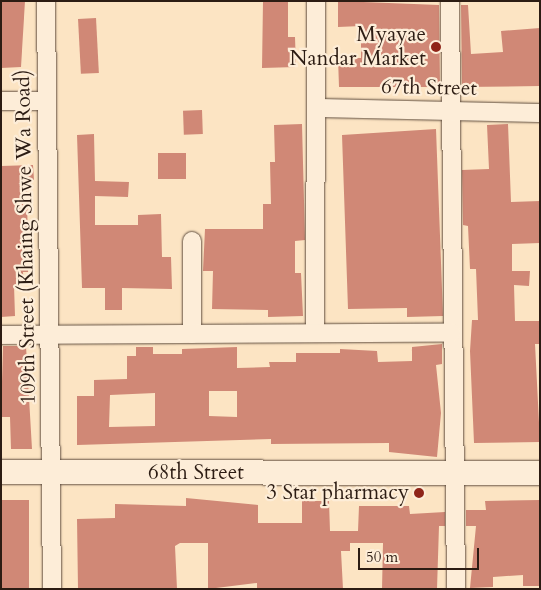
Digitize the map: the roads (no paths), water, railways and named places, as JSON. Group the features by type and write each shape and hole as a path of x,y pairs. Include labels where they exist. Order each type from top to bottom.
{"main road":[{"name":"68th Street","path":"1,472 540,473"}],"street":[{"name":"109th Street (Khaing Shwe Wa Road)","path":"46,1 52,589"},
{"path":"316,1 318,108 316,333"},
{"path":"450,1 452,111 451,333 456,589"},
{"path":"1,101 48,101"},
{"name":"67th Street","path":"318,108 540,113"},
{"path":"192,241 192,334"},
{"path":"1,334 451,333"}],"place":[{"name":"Myayae Nandar Market","path":"436,47"},
{"name":"3 Star pharmacy","path":"419,493"}]}
